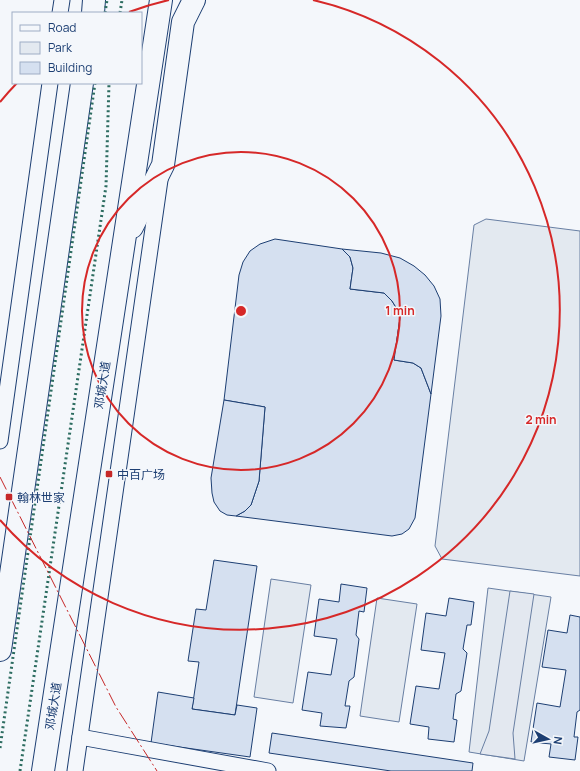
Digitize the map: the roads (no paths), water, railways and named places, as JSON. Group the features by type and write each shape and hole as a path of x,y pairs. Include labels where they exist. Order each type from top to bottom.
{"highway":[{"path":"93,12 94,0"},
{"name":"邓城大道","path":"43,771 161,0"},
{"path":"123,246 162,165 183,22 194,0"},
{"path":"0,650 82,84"}],"street":[{"path":"60,12 62,0"},
{"path":"0,441 4,381 50,84"},
{"path":"75,771 162,165"},
{"path":"80,736 268,771"}],"place":[{"name":"中百广场","path":"109,474"},
{"name":"翰林世家","path":"9,497"}]}
